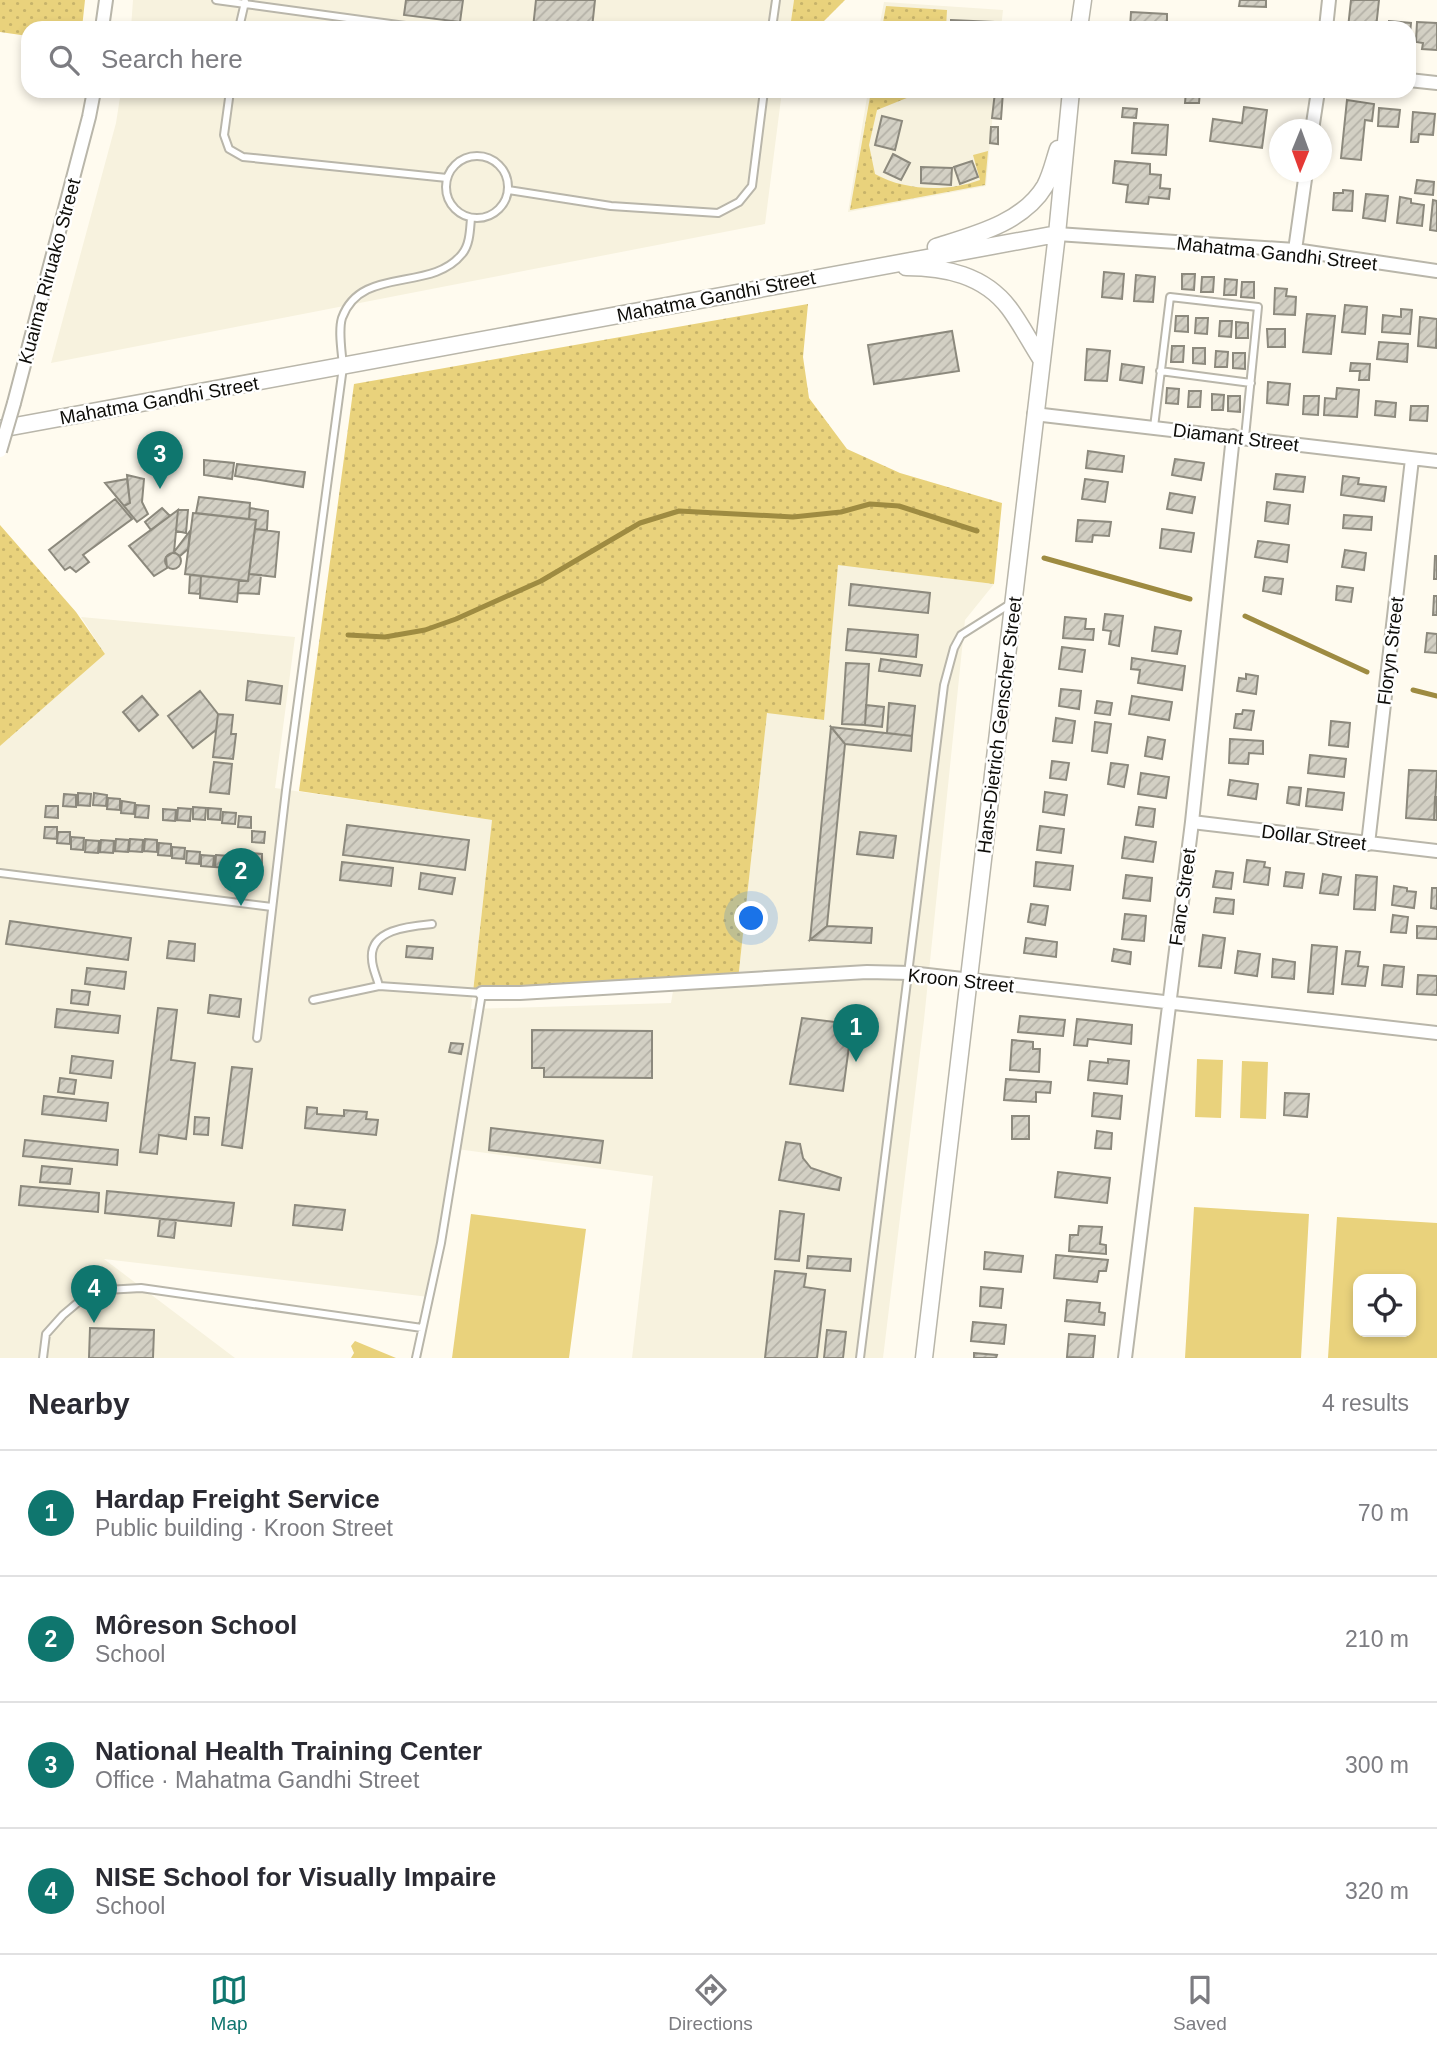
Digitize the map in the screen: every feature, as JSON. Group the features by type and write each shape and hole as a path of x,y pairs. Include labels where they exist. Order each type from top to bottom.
{"street":[{"path":"103,21 106,0"},
{"path":"1080,21 1083,0"},
{"path":"1327,21 1329,0"},
{"path":"1416,81 1437,83"},
{"name":"Kuaima Riruako Street","path":"0,451 93,98"},
{"name":"Hans-Dietrich Genscher Street","path":"924,1358 1057,234 1070,98"},
{"path":"1314,119 1317,98"},
{"path":"874,267 979,233 1014,217 1030,204 1045,185 1067,127"},
{"path":"1295,250 1305,182"},
{"name":"Mahatma Gandhi Street","path":"0,429 1057,234 1295,250 1437,271"},
{"path":"874,267 918,267 956,272 976,280 994,292 1007,306 1041,359"},
{"name":"Diamant Street","path":"1034,414 1437,461"},
{"name":"Fanc Street","path":"1125,1358 1239,437"},
{"name":"Floryn Street","path":"1368,844 1412,459"},
{"name":"Dollar Street","path":"1192,822 1437,850"},
{"name":"Kroon Street","path":"482,993 867,972 909,973 1437,1033"}],"lane":[{"path":"216,0 245,1 375,21"},
{"path":"773,21 776,0"},
{"path":"241,21 245,1"},
{"path":"229,98 224,135 229,149 243,157 447,178"},
{"path":"508,190 611,206 718,213 739,202 752,186 763,98"},
{"path":"467,157 487,158 503,170 508,190 506,200 491,215 471,218 461,214 448,199 447,178 458,162 467,157"},
{"path":"257,1038 343,367 341,320 352,299 370,286 443,270 463,253 470,236 471,218"},
{"path":"1154,427 1170,297 1258,307 1251,383 1239,437"},
{"path":"1160,371 1251,383"},
{"path":"860,1358 944,685 954,648 961,635 1013,602"},
{"path":"0,873 272,907"},
{"path":"379,986 372,958 375,942 390,932 432,924"},
{"path":"313,1000 379,986 482,993 441,1243 416,1358"},
{"path":"43,1358 46,1335 63,1315 82,1299 106,1290 141,1288 422,1328"}],"shaded area":[{"path":"0,0 85,0 83,21 21,21 21,35 0,32"},
{"path":"133,0 794,0 791,21 132,21"},
{"path":"794,0 845,0 824,21 791,21"},
{"path":"884,2 1003,10 1002,21 880,21"},
{"path":"886,6 947,10 946,21 883,21"},
{"path":"120,98 781,98 765,224 51,363 116,123"},
{"path":"867,98 994,98 986,186 848,212"},
{"path":"870,98 907,98 877,110 869,145 875,174 887,180 927,188 968,184 980,180 973,155 988,151 985,185 850,210"},
{"path":"808,304 803,357 809,398 847,449 900,473 1002,503 994,584 838,565 824,720 767,713 738,980 473,992 492,820 299,791 354,384"},
{"path":"0,525 76,612 105,654 0,746"},
{"path":"838,564 994,584 965,620 924,1020 883,1358 632,1358 653,1176 457,1149 429,1297 104,1259 235,1358 0,1358 0,746 105,654 81,617 295,637 275,788 492,820 471,1009 671,1003 674,985 738,980 767,712 824,720"},
{"path":"1197,1059 1223,1060 1221,1118 1195,1117"},
{"path":"1242,1061 1268,1062 1266,1119 1240,1118"},
{"path":"1194,1207 1309,1214 1301,1358 1185,1358"},
{"path":"471,1214 586,1229 569,1358 452,1358"},
{"path":"1337,1217 1437,1223 1437,1358 1328,1358"},
{"path":"355,1341 396,1358 351,1358 354,1353 351,1346"}],"building":[{"path":"406,0 463,0 460,21 404,15"},
{"path":"536,0 595,0 593,21 534,21"},
{"path":"1240,0 1266,0 1266,7 1239,6"},
{"path":"1351,0 1379,0 1377,21 1349,21"},
{"path":"1131,12 1167,14 1167,21 1130,21"},
{"path":"1417,22 1437,23 1437,50 1422,49 1423,43 1416,42"},
{"path":"994,98 1003,98 1001,119 992,118"},
{"path":"1185,98 1199,98 1199,103 1185,103"},
{"path":"1347,100 1374,104 1372,121 1365,120 1361,160 1341,158"},
{"path":"1244,107 1267,110 1262,148 1210,141 1213,119 1242,123"},
{"path":"1123,108 1137,109 1136,118 1122,117"},
{"path":"1379,108 1400,110 1398,127 1378,126"},
{"path":"1413,112 1435,114 1433,135 1419,134 1418,142 1411,142"},
{"path":"882,116 902,121 895,150 875,145"},
{"path":"1134,123 1168,125 1166,155 1132,153"},
{"path":"991,127 998,127 998,144 990,143"},
{"path":"893,154 910,163 901,180 884,172"},
{"path":"972,161 978,177 960,184 954,167"},
{"path":"1115,161 1150,164 1150,174 1161,175 1160,188 1170,189 1169,199 1149,197 1148,204 1126,202 1128,185 1113,183"},
{"path":"921,167 952,168 951,185 921,183"},
{"path":"1417,180 1434,182 1433,195 1415,193"},
{"path":"1343,190 1353,191 1352,211 1333,210 1334,193 1343,193"},
{"path":"1366,194 1388,196 1385,221 1363,218"},
{"path":"1400,197 1411,199 1411,203 1424,205 1422,226 1397,223"},
{"path":"1433,200 1437,201 1437,231 1430,230"},
{"path":"1104,272 1124,274 1122,299 1102,297"},
{"path":"1182,274 1195,274 1194,290 1182,289"},
{"path":"1136,275 1155,277 1153,302 1134,301"},
{"path":"1202,277 1214,277 1213,292 1201,292"},
{"path":"1225,279 1237,280 1236,295 1224,295"},
{"path":"1242,282 1254,282 1254,298 1241,297"},
{"path":"1275,288 1287,289 1286,296 1296,297 1295,315 1274,314"},
{"path":"1345,305 1367,307 1365,334 1342,332"},
{"path":"1401,309 1412,310 1410,334 1382,332 1383,315 1401,317"},
{"path":"1307,314 1335,316 1331,354 1303,352"},
{"path":"1176,316 1188,316 1188,332 1175,331"},
{"path":"1420,317 1437,319 1436,348 1418,346"},
{"path":"1196,318 1208,318 1207,334 1195,333"},
{"path":"1220,321 1232,321 1231,337 1219,336"},
{"path":"1236,322 1248,323 1248,338 1236,338"},
{"path":"1267,329 1285,329 1285,347 1268,347"},
{"path":"952,331 959,371 874,384 868,345"},
{"path":"1379,342 1408,344 1407,362 1377,359"},
{"path":"1172,346 1184,346 1183,362 1171,362"},
{"path":"1193,348 1205,348 1205,364 1193,363"},
{"path":"1087,349 1110,351 1107,381 1085,380"},
{"path":"1216,351 1228,352 1227,367 1215,367"},
{"path":"1233,353 1245,353 1245,369 1233,368"},
{"path":"1351,363 1370,364 1369,380 1359,380 1360,371 1350,371"},
{"path":"1122,364 1144,367 1142,383 1120,380"},
{"path":"1268,382 1290,384 1288,405 1267,403"},
{"path":"1167,388 1179,389 1178,404 1166,403"},
{"path":"1337,388 1359,390 1357,417 1324,415 1325,398 1336,399"},
{"path":"1189,391 1201,391 1200,407 1188,407"},
{"path":"1212,394 1224,395 1223,410 1212,410"},
{"path":"1228,396 1240,396 1240,412 1228,411"},
{"path":"1304,396 1319,396 1318,415 1303,414"},
{"path":"1376,401 1396,403 1395,417 1375,415"},
{"path":"1411,406 1428,406 1427,421 1410,420"},
{"path":"1088,451 1124,456 1122,472 1086,468"},
{"path":"1175,459 1204,463 1201,480 1172,475"},
{"path":"204,460 234,463 232,479 204,475"},
{"path":"237,464 305,472 303,487 235,476"},
{"path":"1276,474 1305,477 1303,492 1274,489"},
{"path":"127,475 144,479 142,502 148,514 137,522 124,506 130,503"},
{"path":"1343,476 1359,478 1358,484 1386,487 1384,501 1341,495"},
{"path":"127,479 130,503 124,506 105,483"},
{"path":"1085,479 1108,482 1105,502 1082,499"},
{"path":"1170,493 1195,497 1192,513 1167,509"},
{"path":"199,497 250,503 249,519 196,513"},
{"path":"115,499 132,519 83,555 89,562 76,572 70,567 65,570 49,550"},
{"path":"1267,502 1290,505 1288,524 1265,521"},
{"path":"162,508 170,516 151,530 145,522"},
{"path":"250,508 268,511 267,530 255,529 256,520 249,519"},
{"path":"178,510 174,552 166,557 167,568 154,576 129,546"},
{"path":"178,510 188,510 186,533 176,531"},
{"path":"193,513 256,520 248,581 185,574"},
{"path":"1344,515 1372,517 1371,530 1343,528"},
{"path":"1078,520 1111,522 1109,536 1093,535 1092,542 1076,541"},
{"path":"255,529 279,532 275,577 249,574"},
{"path":"1162,529 1194,533 1191,552 1160,548"},
{"path":"190,531 188,549 180,556 174,552"},
{"path":"1258,541 1289,545 1287,562 1255,557"},
{"path":"1345,550 1366,553 1364,570 1342,567"},
{"path":"170,553 176,553 181,561 179,567 170,569 165,564 165,558"},
{"path":"1437,556 1437,579 1434,579"},
{"path":"249,574 261,575 259,594 238,593 239,580 248,581"},
{"path":"190,575 201,576 200,594 189,593"},
{"path":"201,576 239,580 237,602 200,598"},
{"path":"1265,577 1283,579 1281,594 1263,591"},
{"path":"851,584 930,593 928,613 849,605"},
{"path":"1337,586 1353,588 1351,602 1336,600"},
{"path":"1434,596 1437,596 1437,615 1433,615"},
{"path":"1105,614 1123,616 1119,646 1109,644 1111,631 1103,630"},
{"path":"1065,617 1086,619 1085,629 1094,629 1093,640 1063,638"},
{"path":"1155,627 1181,631 1177,654 1152,651"},
{"path":"848,629 918,635 916,657 846,650"},
{"path":"1427,633 1437,634 1437,653 1425,652"},
{"path":"1062,647 1085,650 1082,672 1059,669"},
{"path":"1132,658 1185,666 1182,690 1138,683 1140,670 1131,669"},
{"path":"881,659 922,665 920,676 879,671"},
{"path":"846,663 869,664 865,725 842,724"},
{"path":"1246,674 1258,676 1256,694 1237,691 1239,678 1246,679"},
{"path":"248,681 282,686 280,704 246,700"},
{"path":"1061,689 1081,691 1079,709 1059,706"},
{"path":"200,691 218,714 216,730 193,748 168,716"},
{"path":"142,696 158,715 139,731 123,712"},
{"path":"1132,696 1172,702 1169,720 1129,714"},
{"path":"1097,701 1112,703 1110,715 1095,713"},
{"path":"889,703 915,706 912,736 887,733"},
{"path":"866,705 884,707 882,727 865,725"},
{"path":"1243,710 1254,711 1251,730 1234,728 1236,714 1242,714"},
{"path":"218,714 233,715 231,734 236,734 233,759 213,757"},
{"path":"1056,718 1075,721 1072,743 1053,741"},
{"path":"1331,721 1350,723 1348,747 1329,745"},
{"path":"1095,722 1111,724 1107,753 1092,751"},
{"path":"831,727 912,736 911,751 845,744"},
{"path":"831,727 845,744 827,926 810,940"},
{"path":"1148,737 1165,740 1162,759 1145,756"},
{"path":"1230,739 1263,741 1263,754 1249,753 1248,764 1229,763"},
{"path":"1310,755 1346,759 1344,777 1308,773"},
{"path":"1052,761 1069,763 1066,780 1050,778"},
{"path":"214,762 232,764 229,794 210,792"},
{"path":"1111,763 1128,765 1124,787 1108,784"},
{"path":"1409,770 1437,771 1434,820 1406,818"},
{"path":"1141,773 1169,777 1166,798 1138,794"},
{"path":"1230,780 1258,784 1256,799 1228,795"},
{"path":"1289,787 1301,788 1299,805 1287,803"},
{"path":"1308,789 1344,793 1342,810 1306,806"},
{"path":"1045,792 1067,795 1064,815 1043,812"},
{"path":"78,793 91,794 90,806 78,805"},
{"path":"94,793 107,795 106,806 93,805"},
{"path":"64,794 76,795 76,807 63,806"},
{"path":"1437,797 1437,820 1434,820"},
{"path":"108,798 120,799 120,810 107,809"},
{"path":"122,801 135,803 134,814 121,813"},
{"path":"136,805 149,806 148,818 135,817"},
{"path":"46,806 58,806 58,818 45,817"},
{"path":"193,807 206,808 205,820 193,819"},
{"path":"1139,807 1155,809 1153,827 1136,825"},
{"path":"178,808 191,809 190,821 177,820"},
{"path":"208,808 221,809 220,820 208,819"},
{"path":"163,809 176,810 175,821 163,820"},
{"path":"223,812 236,813 235,824 222,823"},
{"path":"239,816 251,817 251,828 238,827"},
{"path":"347,825 469,840 465,870 343,855"},
{"path":"1040,826 1064,829 1061,853 1037,850"},
{"path":"45,827 57,827 57,839 44,838"},
{"path":"252,831 265,832 264,843 252,842"},
{"path":"58,832 70,832 70,844 57,843"},
{"path":"860,832 896,836 893,858 857,854"},
{"path":"71,837 84,838 83,850 71,849"},
{"path":"1125,837 1156,842 1153,862 1122,858"},
{"path":"116,839 129,840 128,852 115,851"},
{"path":"130,839 143,840 142,852 129,851"},
{"path":"145,839 157,840 157,852 144,851"},
{"path":"86,840 99,841 98,853 85,852"},
{"path":"101,840 114,841 113,853 100,852"},
{"path":"159,843 171,844 171,856 158,855"},
{"path":"172,847 185,848 184,859 172,858"},
{"path":"187,851 200,852 199,864 186,863"},
{"path":"250,853 262,854 262,865 249,864"},
{"path":"233,854 246,855 245,867 233,866"},
{"path":"201,855 214,856 213,867 201,866"},
{"path":"216,855 229,856 228,868 215,867"},
{"path":"1247,860 1265,862 1264,867 1270,868 1268,885 1244,882"},
{"path":"342,862 393,868 391,886 340,880"},
{"path":"1036,862 1073,866 1070,890 1034,886"},
{"path":"1216,871 1233,873 1231,889 1213,887"},
{"path":"1286,872 1304,874 1302,888 1284,886"},
{"path":"421,873 455,878 452,894 419,889"},
{"path":"1323,874 1341,877 1338,895 1320,893"},
{"path":"1126,875 1152,878 1150,901 1123,898"},
{"path":"1356,875 1377,877 1375,910 1354,909"},
{"path":"1394,886 1416,892 1414,908 1392,905"},
{"path":"1432,888 1437,888 1437,909 1431,908"},
{"path":"1216,898 1234,900 1233,914 1214,912"},
{"path":"1031,904 1048,906 1045,925 1028,922"},
{"path":"1125,914 1146,916 1144,941 1122,939"},
{"path":"1393,915 1408,917 1406,933 1391,932"},
{"path":"10,921 131,938 128,960 6,944"},
{"path":"827,926 872,928 871,943 810,940"},
{"path":"1417,926 1437,927 1437,939 1417,938"},
{"path":"1203,935 1225,938 1221,968 1199,966"},
{"path":"1026,938 1057,942 1056,957 1024,953"},
{"path":"169,941 195,944 194,961 167,958"},
{"path":"1312,945 1337,947 1333,994 1308,992"},
{"path":"407,946 433,948 432,959 406,957"},
{"path":"1114,949 1131,952 1130,964 1112,961"},
{"path":"1238,951 1260,954 1257,976 1235,973"},
{"path":"1346,951 1360,952 1358,966 1368,967 1365,986 1342,984"},
{"path":"1273,959 1295,962 1294,979 1272,977"},
{"path":"1384,965 1404,967 1402,987 1382,985"},
{"path":"87,968 126,972 124,989 85,984"},
{"path":"1418,975 1437,976 1437,995 1417,994"},
{"path":"72,990 90,992 88,1005 71,1003"},
{"path":"210,995 241,999 239,1017 208,1013"},
{"path":"158,1008 177,1010 171,1060 195,1063 186,1139 159,1135 157,1154 140,1152"},
{"path":"57,1009 120,1016 118,1033 55,1027"},
{"path":"1020,1016 1065,1020 1063,1036 1018,1032"},
{"path":"802,1018 852,1024 843,1091 790,1084"},
{"path":"1077,1019 1132,1025 1131,1044 1088,1039 1087,1046 1074,1045"},
{"path":"532,1030 652,1031 652,1078 544,1077 544,1068 532,1068"},
{"path":"1012,1040 1033,1042 1033,1049 1040,1049 1039,1072 1010,1070"},
{"path":"451,1043 463,1044 461,1054 449,1052"},
{"path":"72,1056 113,1061 111,1078 70,1073"},
{"path":"1108,1059 1129,1061 1127,1084 1088,1080 1090,1061 1108,1063"},
{"path":"232,1067 252,1069 242,1148 222,1145"},
{"path":"60,1078 76,1080 74,1094 58,1092"},
{"path":"1006,1079 1051,1082 1050,1093 1036,1092 1036,1102 1004,1100"},
{"path":"1094,1093 1122,1096 1120,1119 1092,1116"},
{"path":"1285,1093 1309,1094 1307,1117 1284,1115"},
{"path":"44,1096 108,1103 106,1121 42,1114"},
{"path":"307,1107 317,1108 317,1114 344,1116 344,1110 367,1112 366,1119 378,1120 376,1135 305,1128"},
{"path":"1012,1116 1029,1116 1029,1139 1012,1139"},
{"path":"195,1117 209,1118 208,1135 194,1134"},
{"path":"491,1128 603,1141 600,1163 489,1150"},
{"path":"1097,1131 1112,1133 1111,1149 1095,1148"},
{"path":"25,1140 118,1150 117,1165 23,1156"},
{"path":"786,1142 800,1144 803,1158 811,1168 841,1178 839,1190 779,1180"},
{"path":"42,1166 72,1169 70,1184 40,1182"},
{"path":"1058,1172 1110,1178 1107,1203 1055,1197"},
{"path":"21,1186 99,1193 98,1212 19,1205"},
{"path":"107,1191 234,1203 231,1226 105,1213"},
{"path":"295,1205 345,1210 342,1230 293,1225"},
{"path":"780,1211 804,1214 799,1261 775,1259"},
{"path":"160,1219 176,1220 174,1238 158,1236"},
{"path":"1079,1226 1102,1227 1100,1244 1106,1245 1106,1254 1069,1251 1070,1235 1078,1235"},
{"path":"985,1252 1023,1256 1021,1272 984,1269"},
{"path":"1056,1255 1108,1260 1106,1271 1099,1271 1097,1282 1054,1278"},
{"path":"808,1256 851,1259 850,1271 807,1268"},
{"path":"775,1271 806,1274 804,1287 825,1290 817,1358 765,1358"},
{"path":"981,1287 1003,1289 1001,1308 980,1306"},
{"path":"1067,1300 1100,1303 1099,1312 1105,1313 1104,1325 1065,1321"},
{"path":"973,1322 1006,1325 1004,1344 971,1341"},
{"path":"90,1328 154,1330 153,1358 89,1358"},
{"path":"827,1330 846,1332 843,1358 824,1358"},
{"path":"1069,1334 1095,1336 1093,1358 1067,1357"},
{"path":"974,1353 997,1355 996,1358 974,1358"}],"waterway":[{"path":"348,635 385,637 425,630 456,619 541,581 640,523 679,511 793,517 841,512 870,504 899,506 977,531"},
{"path":"1044,558 1190,599"},
{"path":"1245,616 1367,672"},
{"path":"1413,690 1437,696"}],"place":[{"name":"National Health Training Center","path":"160,489"},
{"name":"Môreson School","path":"241,906"},
{"name":"Hardap Freight Service","path":"856,1062"},
{"name":"NISE School for Visually Impaire","path":"94,1323"}]}
